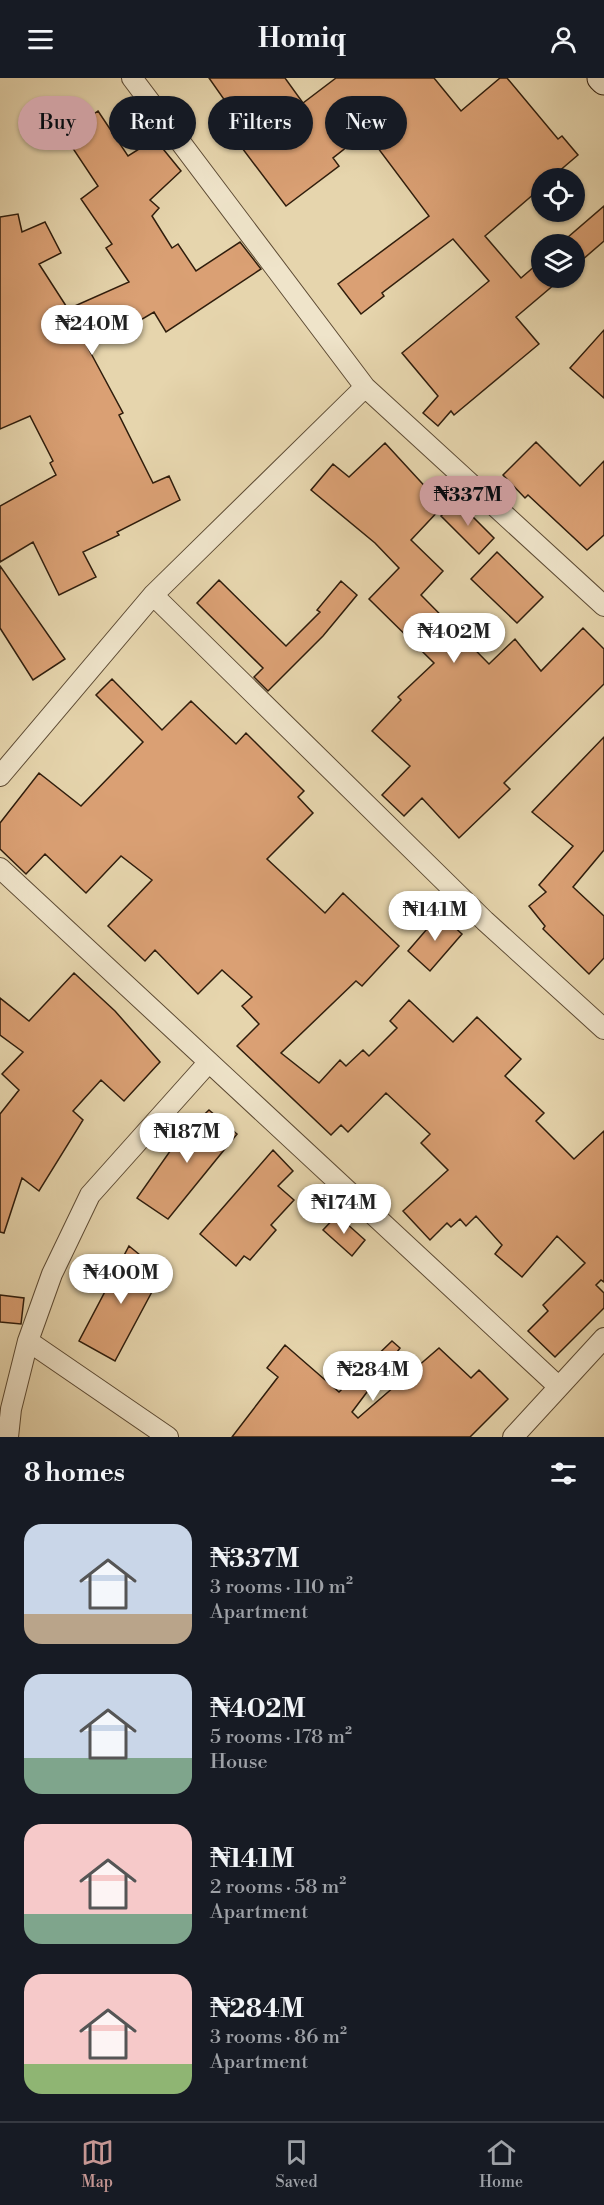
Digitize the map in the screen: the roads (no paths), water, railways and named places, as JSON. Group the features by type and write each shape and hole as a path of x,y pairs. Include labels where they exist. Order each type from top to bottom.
{"street":[{"path":"132,78 365,387 604,606"},
{"path":"0,776 153,594 365,387"},
{"path":"153,594 485,921 604,1029"},
{"path":"0,868 559,1388"},
{"path":"8,1437 10,1409 28,1341 52,1274 90,1195 208,1063"},
{"path":"513,1437 604,1338"},
{"path":"28,1341 168,1437"}]}
